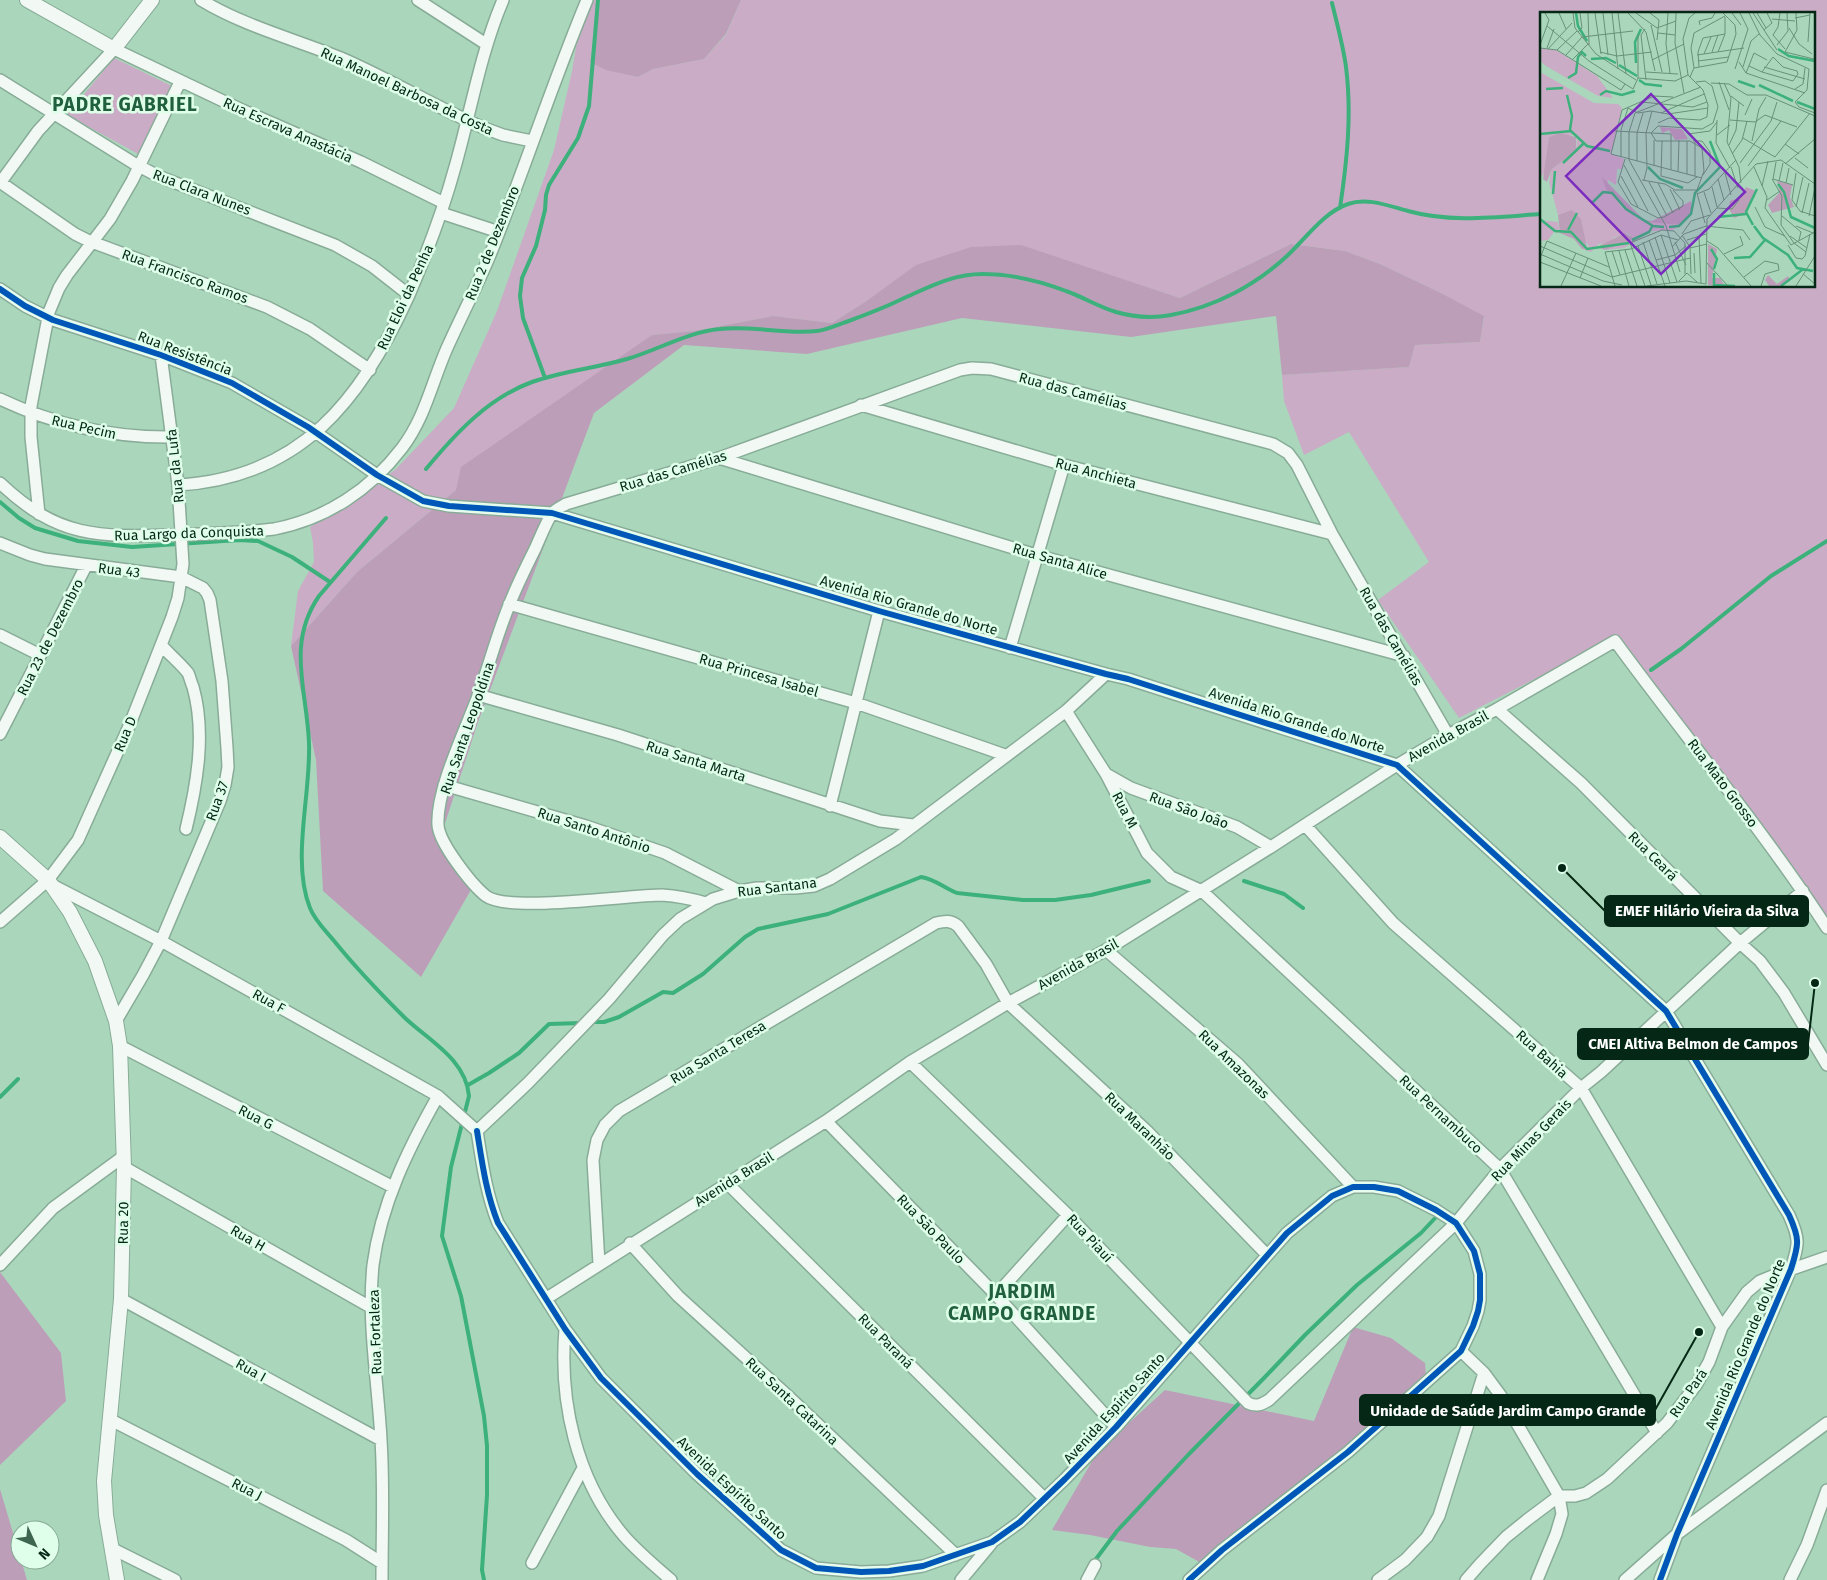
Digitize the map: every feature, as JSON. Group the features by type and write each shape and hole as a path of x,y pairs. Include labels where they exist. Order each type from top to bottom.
{"street":[{"name":"Rua Escrava Anastácia","path":"27,0 114,49 180,82 336,150 443,208 499,232"},
{"path":"0,183 25,147 114,49 152,0"},
{"name":"Rua Manoel Barbosa da Costa","path":"201,0 240,20 341,58 494,132 532,141"},
{"path":"418,0 486,44"},
{"name":"Rua Eloi da Penha","path":"178,485 205,483 242,474 276,459 316,433 344,405 370,370 409,295 443,208 486,44 503,0"},
{"name":"Rua 2 de Dezembro","path":"377,475 403,447 421,417 446,350 499,232 563,58 587,0"},
{"name":"Rua Clara Nunes","path":"0,80 140,167 158,176 335,245 372,266 409,295"},
{"path":"39,514 31,437 31,412 32,392 48,317 59,288 110,219 140,167 180,82"},
{"name":"Rua Francisco Ramos","path":"0,183 75,234 92,243 267,307 310,329 370,370"},
{"name":"Rua Resistência","path":"0,289 25,306 48,317 161,355 232,383 316,433 377,475"},
{"name":"Rua da Lufa","path":"161,355 178,485 183,564 181,577"},
{"name":"Rua das Camélias","path":"552,513 566,504 719,458 960,370 981,368 1273,444 1288,453 1297,465 1332,534 1448,735"},
{"name":"Rua Pecim","path":"0,398 62,423 106,434 172,438"},
{"name":"Rua Anchieta","path":"861,405 1064,465 1332,534"},
{"name":"Rua Santa Alice","path":"719,458 1036,555 1404,656"},
{"path":"1010,648 1064,465"},
{"name":"Avenida Rio Grande do Norte","path":"377,475 423,501 449,506 552,513 880,611 1137,682 1397,765 1666,1011 1789,1215 1797,1233 1798,1248 1791,1269 1660,1580"},
{"name":"Rua Largo da Conquista","path":"0,484 13,496 39,514 75,530 106,536 181,535 274,530 298,524 322,515 338,506 377,475"},
{"name":"Rua Santa Leopoldina","path":"552,513 509,604 478,695 444,785 438,817 440,836 468,877 486,896 497,902 522,904 662,895 687,898 706,903"},
{"name":"Rua 43","path":"0,543 30,555 86,566 181,577"},
{"name":"Rua 23 de Dezembro","path":"0,734 4,718 40,655 86,566"},
{"name":"Rua D","path":"50,883 78,840 130,724 178,598 181,577"},
{"name":"Rua 37","path":"116,1021 161,941 220,802 228,768 222,681 210,600 203,588 181,577"},
{"name":"Rua Princesa Isabel","path":"509,604 856,703 1005,755"},
{"path":"830,806 880,611"},
{"path":"0,636 40,655"},
{"name":"Avenida Brasil","path":"547,1298 630,1243 826,1121 910,1062 1008,1003 1106,950 1272,847 1397,765 1615,641"},
{"name":"Rua Mato Grosso","path":"1615,641 1656,697 1716,772 1803,891 1827,928"},
{"path":"161,645 189,674 196,699 199,756 195,794 186,829"},
{"name":"Rua Santana","path":"477,1131 528,1083 603,1006 663,935 680,919 706,903 739,890 814,886 838,874 896,839 1005,755 1066,711 1106,674"},
{"name":"Rua Santa Marta","path":"478,695 618,735 830,806 880,821 913,826"},
{"name":"Rua Ceará","path":"1498,709 1581,783 1740,943 1760,960 1784,993 1827,1065"},
{"name":"Rua M","path":"1066,711 1106,774 1147,854 1171,877 1202,891"},
{"name":"Rua São João","path":"1106,774 1131,788 1237,827 1272,847"},
{"name":"Rua Santo Antônio","path":"444,785 586,826 665,853 739,890"},
{"name":"Rua Bahia","path":"1306,825 1394,923 1581,1088 1722,1327"},
{"name":"Rua 20","path":"0,837 50,883 70,912 84,937 100,976 116,1021 120,1046 124,1162 121,1299 104,1481 106,1515 117,1580"},
{"path":"0,922 50,883"},
{"name":"Rua F","path":"50,883 161,941 438,1096 477,1131"},
{"name":"Rua Pernambuco","path":"1202,891 1500,1169 1657,1433"},
{"name":"Rua Minas Gerais","path":"1269,1400 1456,1222 1500,1169 1581,1088 1601,1072 1740,943 1803,891"},
{"name":"Rua Santa Teresa","path":"599,1264 593,1160 597,1140 601,1132 605,1125 619,1111 936,923 953,922 958,926"},
{"name":"Rua Maranhão","path":"958,926 986,964 1008,1003 1148,1132 1267,1255"},
{"name":"Rua Amazonas","path":"1106,950 1238,1064 1353,1187"},
{"name":"Rua G","path":"120,1046 393,1187"},
{"name":"Rua Piauí","path":"910,1062 1068,1215 1248,1403 1254,1406 1269,1400"},
{"name":"Rua Fortaleza","path":"382,1580 382,1440 373,1348 373,1266 393,1187 410,1149 438,1096"},
{"name":"Rua São Paulo","path":"826,1121 996,1295 1116,1426"},
{"name":"Avenida Espírito Santo","path":"477,1131 490,1204 498,1223 565,1329 601,1378 697,1474 780,1550 816,1568 861,1572 889,1571 924,1566 992,1542 1020,1522 1065,1480 1116,1426 1267,1255 1307,1216 1332,1196 1353,1187 1374,1187 1398,1191 1456,1222 1474,1251 1480,1274 1478,1311 1461,1351 1348,1452 1222,1550 1189,1580"},
{"path":"0,1265 53,1208 124,1162"},
{"name":"Rua H","path":"124,1162 372,1308"},
{"name":"Rua Paraná","path":"727,1184 1044,1498"},
{"path":"996,1295 1068,1215"},
{"name":"Rua Santa Catarina","path":"630,1243 678,1296 788,1396 956,1555"},
{"name":"Rua Pará","path":"1559,1496 1575,1496 1586,1493 1608,1479 1667,1423 1696,1384 1709,1362 1722,1327 1747,1292 1760,1282 1827,1257"},
{"name":"Rua I","path":"121,1299 382,1440"},
{"path":"565,1329 563,1353 565,1387 575,1440 583,1468 601,1503 624,1536 671,1580"},
{"path":"1461,1351 1484,1373 1515,1417 1559,1496 1562,1514 1537,1580"},
{"path":"1378,1580 1404,1560 1427,1537 1439,1516 1484,1373"},
{"name":"Rua J","path":"110,1419 346,1540 382,1563"},
{"path":"1625,1580 1678,1534 1827,1423"},
{"path":"532,1563 583,1468"},
{"path":"1790,1580 1807,1545 1827,1490"},
{"path":"1466,1580 1506,1537 1559,1496"},
{"path":"961,1580 992,1542"},
{"path":"111,1548 175,1580"},
{"path":"1087,1580 1096,1565"}],"shaded area":[{"path":"580,0 600,0 590,62 638,77 653,69 704,59 726,35 741,0 1827,0 1827,922 1699,750 1618,636 1459,718 1378,600 1429,562 1349,432 1304,455 1284,401 1282,375 1409,367 1415,345 1480,342 1484,317 1441,293 1380,264 1345,251 1291,244 1180,298 1064,260 868,300 832,323 773,316 694,331 652,335 456,490 357,572 291,646 298,591 314,562 310,527 353,501 396,469 454,408 497,311 554,150 572,71 582,12"},
{"path":"600,0 741,0 726,34 704,59 653,69 638,77 606,70 590,62"},
{"path":"114,58 174,87 140,155 67,115"},
{"path":"1291,244 1345,251 1380,264 1441,293 1484,316 1480,342 1415,345 1409,367 1282,375 1276,316 1131,337 962,318 807,354 684,345 594,413 478,722 438,845 472,888 421,977 323,891 316,760 291,646 357,572 456,490 461,467 652,335 694,331 773,316 832,323 868,300 916,265 971,247 1021,245 1180,298"},
{"path":"0,1272 61,1353 66,1401 0,1465"},
{"path":"1353,1327 1391,1338 1425,1363 1426,1376 1366,1432 1203,1564 1176,1549 1150,1547 1090,1535 1052,1530 1098,1451 1165,1390 1314,1421"},
{"path":"0,1489 10,1523 10,1570 24,1570 27,1580 0,1580"}],"waterway":[{"path":"545,378 523,318 520,296 522,278 536,246 549,185 578,138 589,106 598,0"},
{"path":"1332,3 1345,59 1349,102 1347,155 1340,208"},
{"path":"426,469 473,418 501,397 516,389 544,378 627,359 684,337 708,331 732,328 793,332 820,330 874,311 941,282 961,276 983,274 1014,277 1046,284 1123,314 1164,316 1203,306 1249,285 1276,266 1323,219 1339,208 1355,202 1370,202 1424,215 1441,217 1490,218 1540,214"},
{"path":"0,502 19,518 35,528 78,541 132,547 239,540 258,541 292,557 330,582"},
{"path":"386,518 319,596 309,614 303,632 301,668 308,723 309,763 303,827 302,869 310,908 318,922 386,999 444,1051 461,1071 466,1083 469,1096 451,1167 442,1236 461,1296 484,1416 487,1446 487,1495 482,1570 484,1580"},
{"path":"1651,670 1681,649 1771,576 1827,541"},
{"path":"591,1022 604,1022 619,1017 663,992 673,993 703,974 745,937 758,929 828,914 921,877 957,893 1023,900 1055,900 1091,895 1149,881"},
{"path":"1244,881 1284,894 1303,908"},
{"path":"468,1085 519,1053 549,1024 582,1023"},
{"path":"0,1097 18,1079"},
{"path":"1093,1563 1117,1531 1305,1335 1357,1285 1421,1233 1438,1215"}],"cycle path":[{"path":"0,289 25,306 53,320 161,355 232,383 308,427 377,475 423,501 449,506 552,513 879,611 1128,679 1397,765 1666,1011 1789,1215 1797,1236 1796,1253 1791,1269 1677,1534 1660,1580"},
{"path":"477,1131 487,1189 498,1223 565,1329 601,1378 697,1474 781,1550 816,1568 861,1572 889,1571 923,1566 992,1542 1020,1522 1116,1427 1287,1233 1332,1196 1353,1187 1374,1187 1398,1191 1436,1210 1456,1223 1474,1251 1480,1274 1478,1311 1461,1351 1348,1452 1222,1550 1189,1580"}],"place":[{"name":"EMEF Hilário Vieira da Silva","path":"1562,868"},
{"name":"CMEI Altiva Belmon de Campos","path":"1815,983"},
{"name":"Unidade de Saúde Jardim Campo Grande","path":"1699,1332"}],"district":[{"name":"PADRE GABRIEL","path":"125,104"},
{"name":"JARDIM CAMPO GRANDE","path":"1022,1302"}]}
